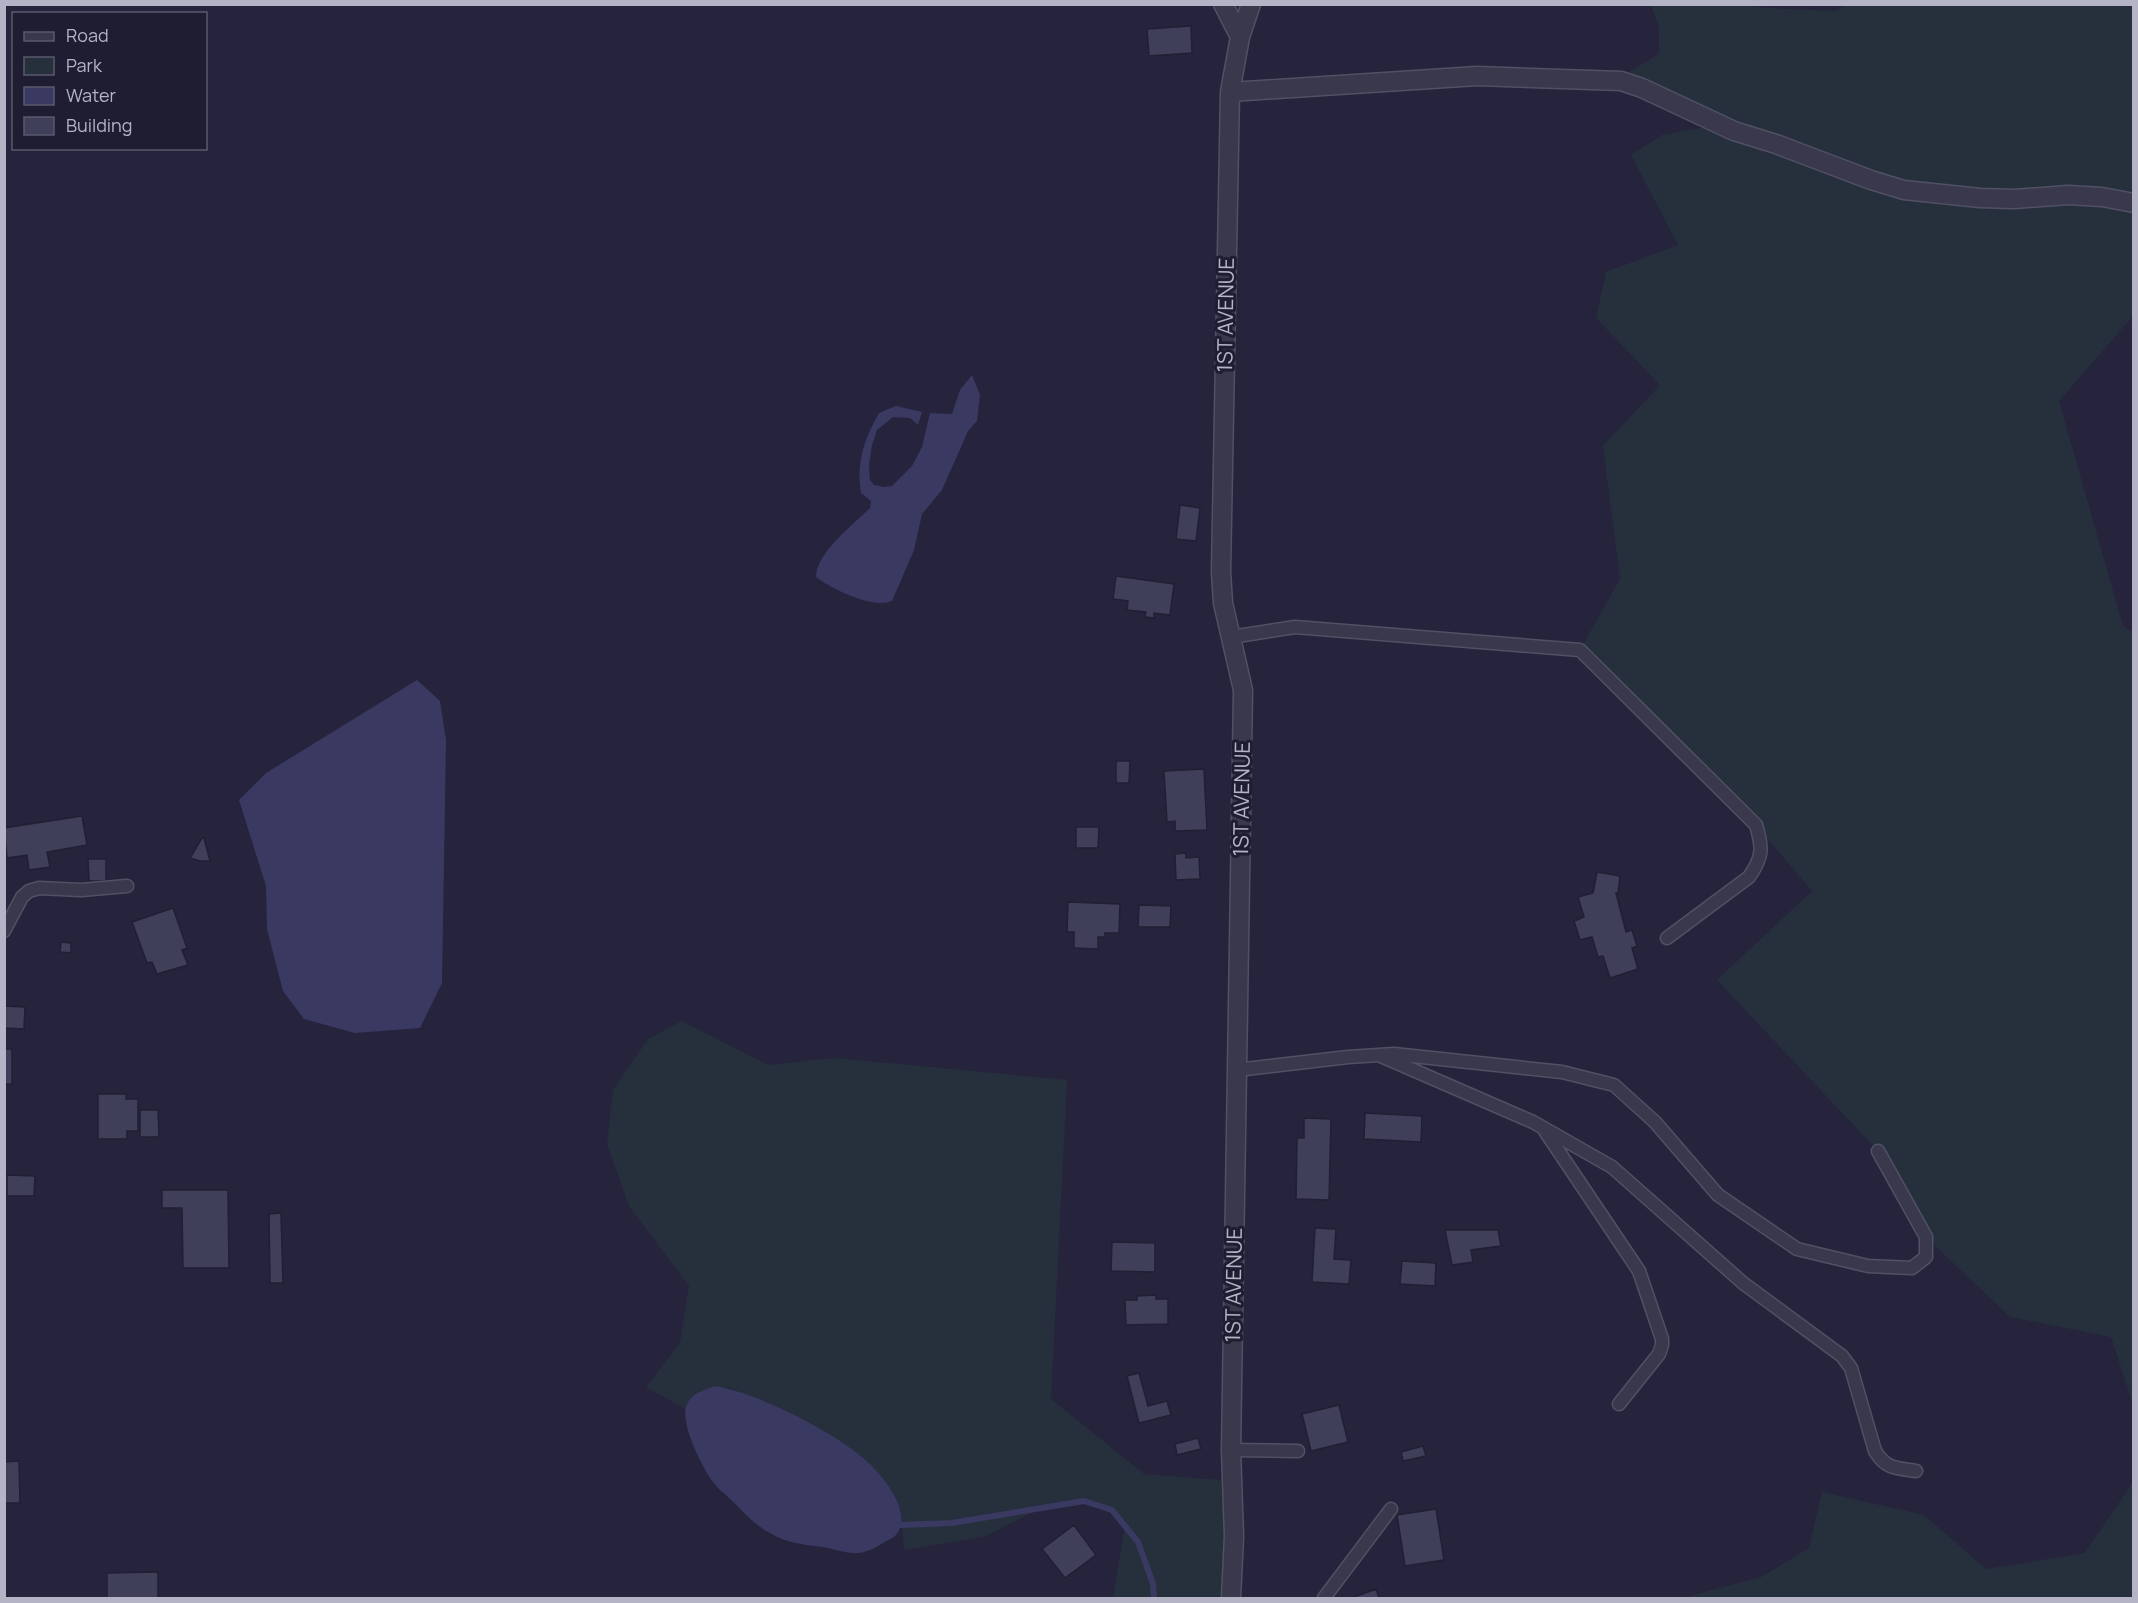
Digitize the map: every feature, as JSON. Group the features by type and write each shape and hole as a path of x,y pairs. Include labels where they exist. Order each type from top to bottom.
{"street":[{"path":"1223,4 1240,37"},
{"name":"1ST AVENUE","path":"1231,1599 1234,1536 1231,1450 1243,690 1223,603 1221,572 1230,93 1240,37 1251,4"},
{"path":"1230,93 1477,76 1621,81 1642,88 1734,131 1904,190 1980,198 2014,199 2068,195 2133,202"}],"lane":[{"path":"1230,637 1295,627 1580,650 1756,825 1762,845 1758,864 1749,877 1667,938"},
{"path":"4,931 22,897 29,891 39,888 81,890 127,886"},
{"path":"1377,1054 1543,1128 1612,1167 1743,1283 1842,1356 1851,1368 1875,1451 1882,1462 1892,1467 1916,1471"},
{"path":"1237,1070 1394,1054 1562,1072 1614,1085 1655,1122 1718,1195 1797,1249 1868,1266 1912,1268 1926,1257 1926,1237 1878,1151"},
{"path":"1543,1128 1639,1271 1662,1339 1659,1354 1619,1404"},
{"path":"1231,1450 1298,1451"},
{"path":"1324,1599 1391,1509"}],"green space":[{"path":"1739,4 1767,8 1837,11 1845,4 2133,5 2133,316 2059,401 2123,626 2133,631 2133,1404 2111,1337 2010,1317 1926,1237 1878,1151 1717,980 1812,891 1756,825 1580,650 1620,579 1603,446 1660,385 1596,318 1606,272 1678,245 1631,155 1662,135 1729,123 1657,89 1629,72 1659,54 1659,28 1651,5"},
{"path":"682,1021 768,1065 834,1058 1067,1080 1051,1399 1144,1474 1232,1481 1231,1598 1113,1598 1125,1526 1112,1510 1084,1501 1042,1507 986,1536 904,1550 901,1510 883,1478 861,1456 821,1430 773,1405 730,1388 705,1390 686,1409 646,1387 680,1343 689,1286 629,1206 607,1144 613,1090 648,1039"},
{"path":"2133,1482 2133,1598 1682,1598 1761,1577 1809,1548 1822,1492 1924,1515 1986,1569 2085,1553"}],"water":[{"path":"972,375 980,395 977,421 968,431 942,490 922,514 914,550 892,601 884,603 863,600 842,592 816,577 822,558 829,549 870,508 871,501 861,493 861,461 865,442 879,413 896,406 922,412 918,425 910,418 893,417 877,430 869,465 870,480 874,485 884,487 892,486 912,466 922,447 930,413 952,414 960,390"},
{"path":"417,680 440,701 446,740 442,983 420,1028 355,1033 304,1019 283,991 267,929 266,886 239,800 266,773"},
{"path":"714,1386 770,1403 830,1435 861,1456 877,1471 893,1492 901,1515 901,1526 895,1536 869,1550 850,1553 789,1541 770,1533 753,1521 713,1482 697,1455 688,1431 685,1410 688,1402 696,1394"}],"building":[{"path":"1191,26 1192,53 1149,56 1147,29"},
{"path":"1180,505 1200,508 1196,541 1176,539"},
{"path":"1116,576 1174,584 1170,615 1154,613 1154,618 1145,617 1146,612 1127,610 1128,601 1113,599"},
{"path":"1116,761 1130,761 1129,783 1116,783"},
{"path":"1204,769 1207,830 1175,831 1175,821 1167,822 1164,771"},
{"path":"82,816 87,845 47,852 50,867 29,870 27,855 7,858 4,828"},
{"path":"1076,827 1099,827 1098,848 1076,848"},
{"path":"204,838 210,861 190,858"},
{"path":"1186,853 1186,858 1199,857 1200,879 1176,880 1175,854"},
{"path":"88,859 106,859 106,881 89,881"},
{"path":"1597,872 1620,876 1618,893 1616,893 1626,932 1632,930 1637,946 1632,948 1638,969 1610,978 1603,956 1598,957 1592,937 1580,940 1574,921 1584,917 1578,897 1593,893"},
{"path":"1068,902 1120,904 1119,933 1105,933 1105,937 1098,937 1098,949 1074,948 1074,932 1067,932"},
{"path":"1139,905 1171,906 1170,927 1138,927"},
{"path":"173,908 187,948 182,950 188,965 157,974 152,962 147,963 132,922"},
{"path":"61,942 71,943 71,953 60,952"},
{"path":"4,1006 25,1007 24,1029 4,1028"},
{"path":"4,1049 12,1049 12,1084 4,1084"},
{"path":"98,1094 126,1094 126,1099 138,1099 138,1131 127,1131 127,1139 98,1139"},
{"path":"140,1110 158,1110 159,1137 140,1137"},
{"path":"1365,1113 1422,1116 1421,1142 1364,1139"},
{"path":"1304,1118 1331,1119 1329,1200 1296,1199 1297,1138 1304,1138"},
{"path":"7,1175 35,1176 34,1196 7,1196"},
{"path":"162,1190 228,1190 229,1268 183,1268 182,1208 162,1208"},
{"path":"281,1213 283,1283 270,1283 269,1214"},
{"path":"1315,1228 1336,1229 1334,1259 1351,1260 1349,1284 1312,1282"},
{"path":"1445,1230 1498,1230 1501,1246 1471,1250 1473,1262 1452,1265"},
{"path":"1112,1242 1155,1243 1155,1272 1111,1271"},
{"path":"1402,1261 1436,1263 1435,1286 1400,1284"},
{"path":"1156,1295 1156,1299 1168,1299 1168,1324 1126,1325 1125,1300 1137,1300 1137,1296"},
{"path":"1139,1373 1148,1406 1167,1401 1171,1415 1139,1423 1127,1376"},
{"path":"1339,1405 1348,1442 1311,1451 1302,1414"},
{"path":"1198,1438 1201,1449 1177,1455 1175,1444"},
{"path":"1423,1446 1426,1456 1403,1461 1401,1452"},
{"path":"19,1461 20,1503 4,1503 4,1462"},
{"path":"1436,1509 1444,1560 1405,1566 1397,1515"},
{"path":"1074,1525 1096,1555 1065,1578 1042,1549"},
{"path":"158,1572 158,1598 107,1598 107,1573"},
{"path":"1376,1589 1379,1598 1354,1598 1354,1597"}],"waterway":[{"path":"901,1525 952,1523 1084,1501 1112,1510 1138,1542 1153,1584 1154,1598"}]}
